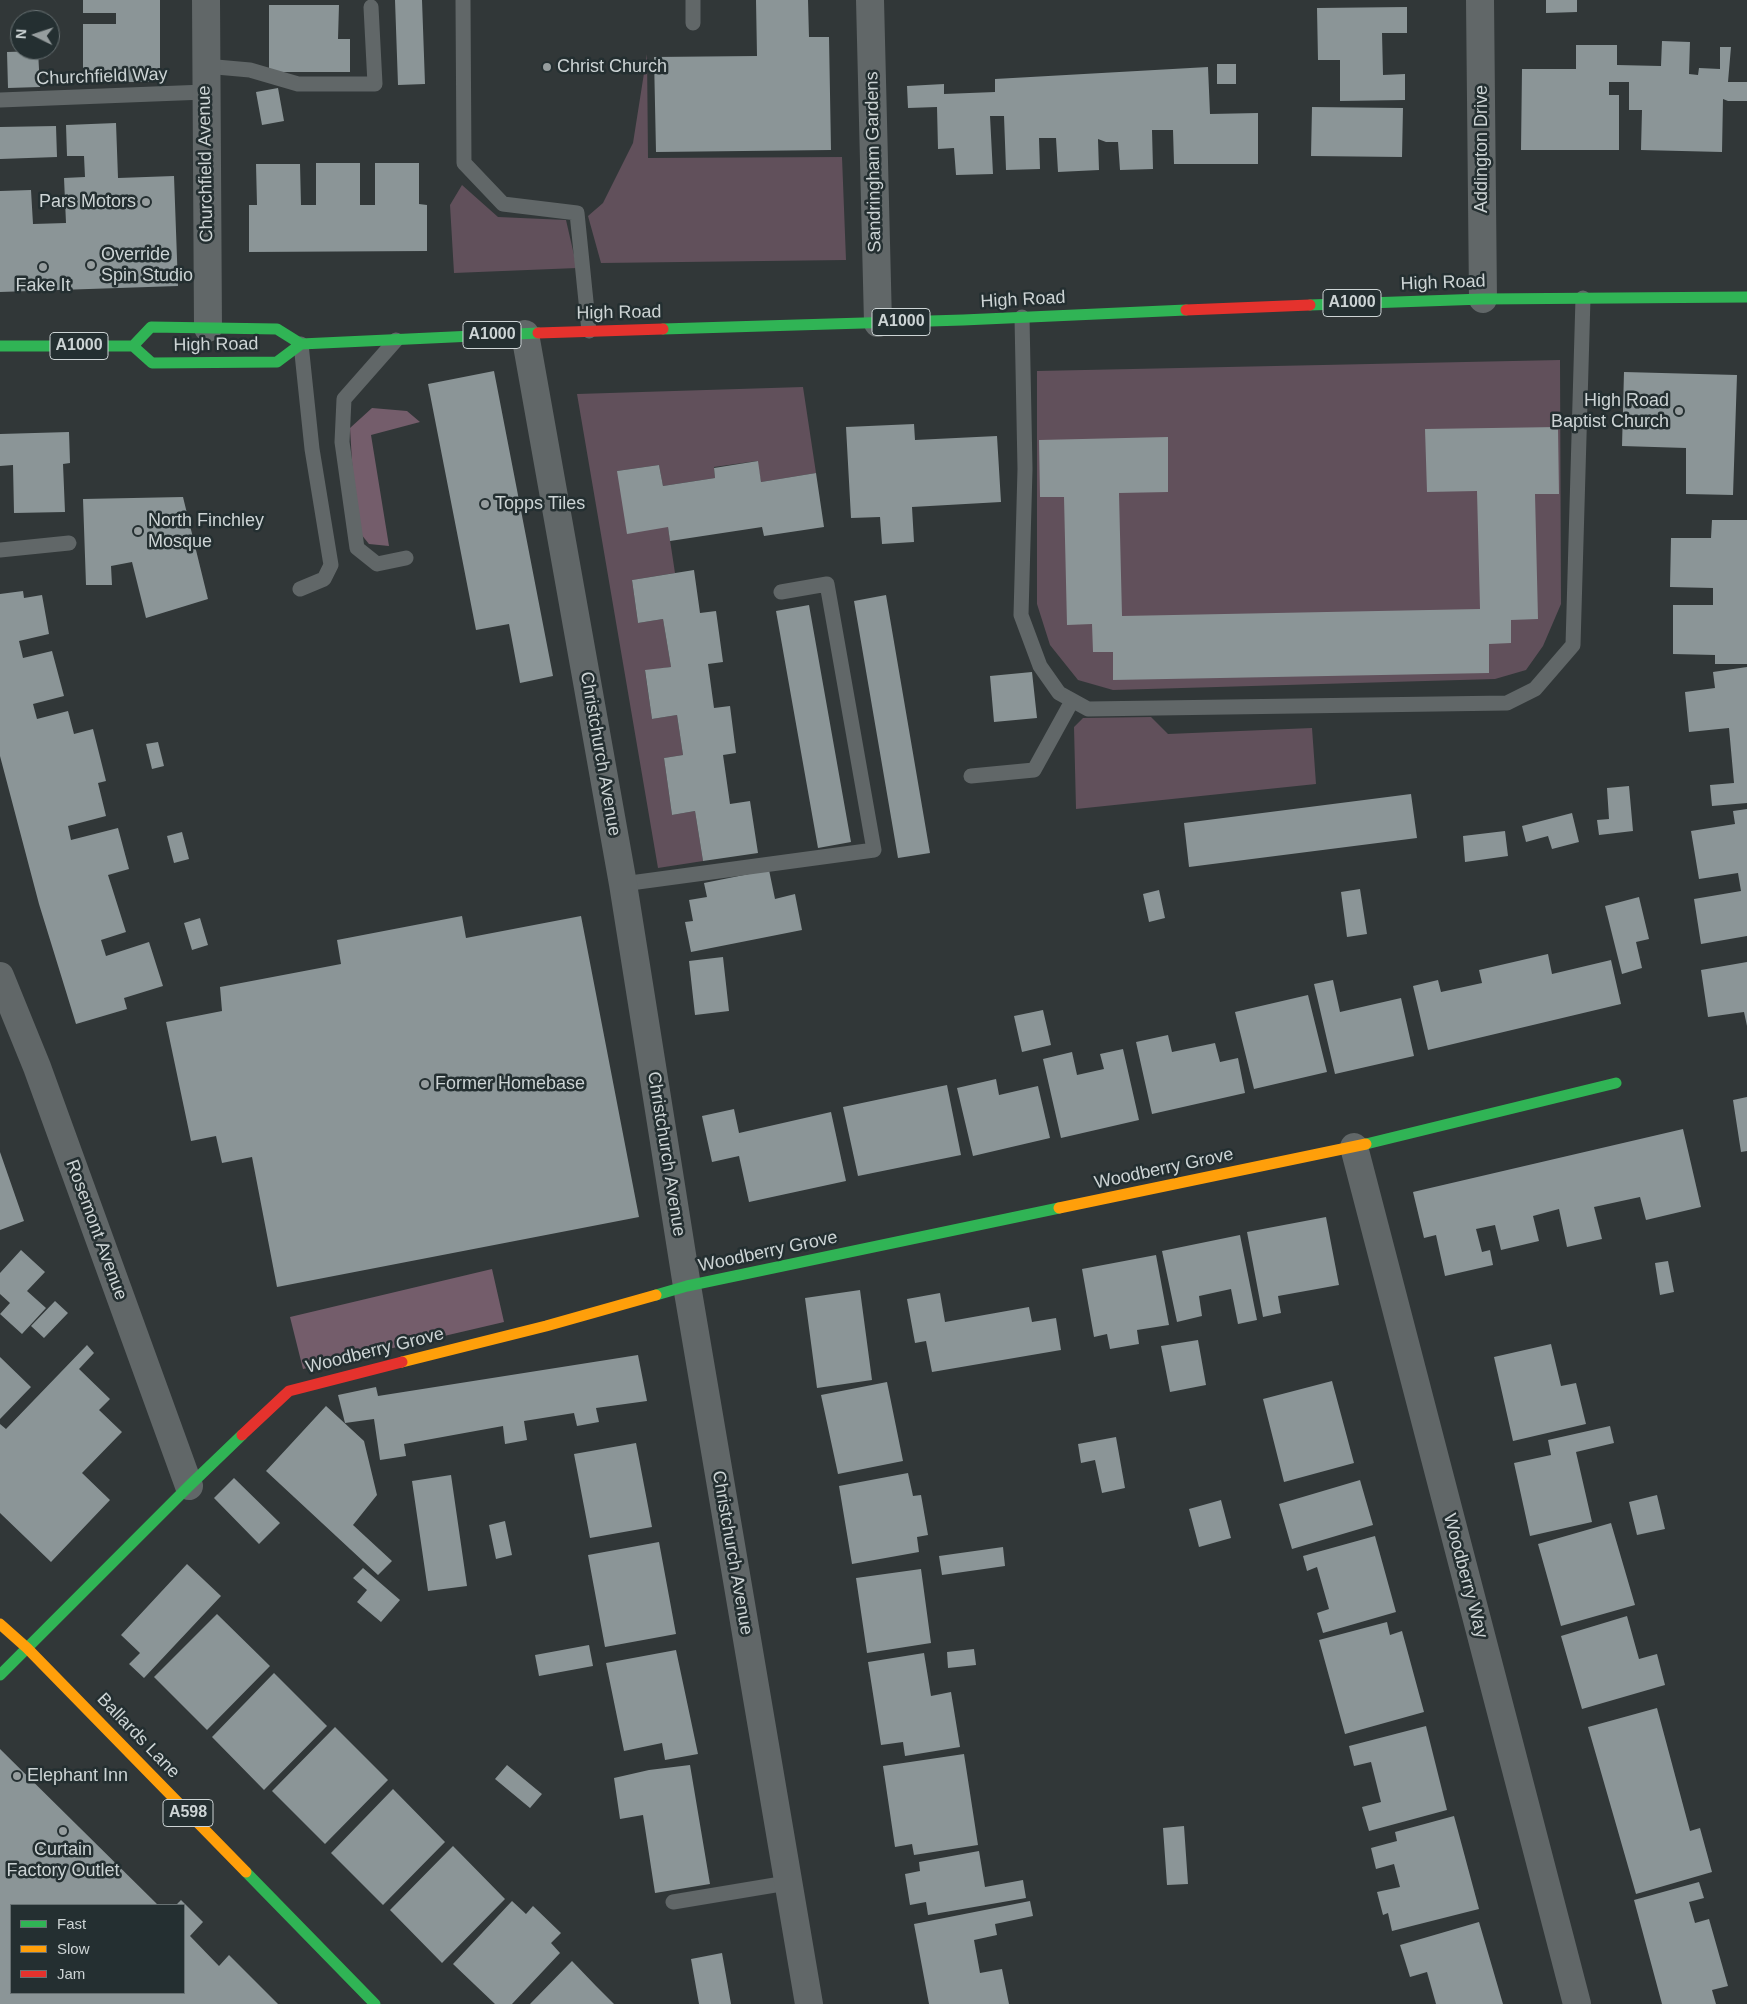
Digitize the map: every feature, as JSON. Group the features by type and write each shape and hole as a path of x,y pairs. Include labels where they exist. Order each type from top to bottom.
{"main road":[{"name":"High Road","path":"301,344 277,362 152,363 133,346 151,327 277,329 301,344 589,331 878,323 1483,299 1747,297"},
{"name":"A1000","path":"0,346 133,346"},
{"name":"Woodberry Grove","path":"0,1675 189,1486 289,1391 546,1326 687,1286 1354,1147 1616,1084"},
{"name":"Ballards Lane","path":"0,1624 27,1648 375,2004"}],"street":[{"name":"Churchfield Avenue","path":"206,0 208,328"},
{"name":"Sandringham Gardens","path":"870,0 878,323"},
{"name":"Addington Drive","path":"1480,0 1483,299"},
{"name":"Christchurch Avenue","path":"525,334 623,884 687,1286 809,2004"},
{"name":"Rosemont Avenue","path":"0,976 40,1076 189,1486"},
{"name":"Woodberry Way","path":"1354,1147 1577,2004"}],"lane":[{"path":"463,0 464,163 503,204 577,214 589,331"},
{"path":"692,0 693,23"},
{"name":"Churchfield Way","path":"0,100 205,79 250,70 298,84 375,84 371,7"},
{"path":"1022,317 1025,470 1021,615 1040,666 1059,693 1088,709 1507,703 1535,689 1573,645 1583,298"},
{"path":"396,340 344,399 342,442 358,548 377,564 406,558"},
{"path":"300,589 324,579 331,565 312,448 301,344"},
{"path":"0,550 70,543"},
{"path":"623,884 874,850 826,584 781,592"},
{"path":"971,776 1034,770 1072,701"},
{"path":"673,1902 787,1883"}],"shaded area":[{"path":"647,54 648,158 842,157 846,260 601,263 588,216 603,203 633,143"},
{"path":"462,185 498,217 566,220 577,268 454,273 450,205"},
{"path":"1560,360 1561,604 1543,646 1526,670 1495,679 1113,690 1078,680 1050,645 1037,604 1037,371"},
{"path":"803,387 816,473 761,482 757,461 714,467 715,478 663,486 659,465 617,471 668,527 675,573 632,580 638,623 663,619 671,667 645,671 652,719 677,715 683,755 664,758 672,815 695,811 703,861 658,868 577,394"},
{"path":"372,408 407,411 420,422 371,435 389,546 369,544 356,528 350,428"},
{"path":"1151,717 1168,734 1312,728 1316,784 1076,809 1074,727 1083,718"},
{"path":"492,1269 504,1322 303,1369 290,1317"}],"building":[{"path":"83,0 160,0 160,82 114,82 114,76 83,76 83,24 116,24 116,13 83,13"},
{"path":"395,0 422,0 425,84 398,85"},
{"path":"756,0 808,0 809,37 829,37 831,150 656,152 654,57 757,56"},
{"path":"1546,0 1577,0 1577,12 1546,13"},
{"path":"269,5 339,5 338,39 350,39 350,72 269,72"},
{"path":"1407,7 1407,33 1382,33 1383,75 1405,74 1405,100 1340,101 1340,60 1318,60 1317,8"},
{"path":"1662,41 1690,42 1689,74 1698,75 1699,68 1720,69 1720,47 1731,47 1728,82 1747,82 1747,101 1728,101 1723,99 1722,152 1641,150 1642,110 1629,110 1629,82 1609,82 1609,95 1619,95 1619,150 1521,150 1522,69 1576,69 1576,45 1617,45 1617,65 1661,66"},
{"path":"7,52 10,52 10,60 38,60 40,87 8,88"},
{"path":"1217,64 1236,64 1236,84 1217,84"},
{"path":"1208,67 1210,114 1258,113 1258,164 1174,164 1173,130 1152,130 1153,169 1120,170 1118,142 1106,142 1098,139 1099,170 1058,172 1056,138 1039,138 1040,169 1006,170 1004,116 990,116 993,174 956,175 954,148 938,149 937,107 908,108 907,86 944,84 944,94 995,92 995,79"},
{"path":"278,88 284,121 262,125 256,92"},
{"path":"1312,107 1403,108 1402,157 1311,156"},
{"path":"116,123 118,178 174,176 178,286 0,292 0,191 31,190 33,224 66,223 64,178 85,177 84,156 67,156 66,125"},
{"path":"56,126 57,157 0,159 0,127"},
{"path":"316,163 360,163 360,205 375,205 375,163 419,163 419,204 427,205 427,251 249,252 249,205 257,205 256,164 300,164 301,205 316,205"},
{"name":"Topps Tiles","path":"494,371 553,676 520,683 509,624 476,630 428,384"},
{"name":"High Road Baptist Church","path":"1624,372 1737,375 1733,495 1686,494 1686,448 1622,446"},
{"path":"914,424 915,440 997,436 1001,502 912,507 914,542 882,544 880,517 851,518 846,427"},
{"path":"1558,427 1559,494 1535,494 1538,619 1511,620 1511,643 1489,644 1489,673 1113,680 1113,652 1093,652 1092,624 1067,625 1064,497 1040,497 1039,440 1168,437 1168,492 1119,493 1122,616 1480,609 1477,491 1427,492 1425,429"},
{"path":"69,432 70,463 63,464 65,512 14,513 13,465 0,466 0,434"},
{"path":"758,461 761,482 816,473 824,527 764,536 762,527 670,541 668,527 627,534 617,471 659,465 663,486 715,478 714,468"},
{"name":"North Finchley Mosque","path":"183,497 208,599 146,618 132,562 111,566 112,585 86,585 83,499"},
{"path":"1712,520 1747,520 1747,664 1715,664 1715,655 1673,654 1673,605 1713,605 1713,588 1670,587 1671,538 1711,538"},
{"path":"694,570 700,613 716,611 723,662 708,664 714,708 730,706 736,753 723,755 730,804 750,801 758,853 703,861 695,811 672,815 664,758 683,755 677,715 652,719 645,670 671,667 663,619 638,623 632,580"},
{"path":"23,591 24,598 42,595 49,634 19,641 23,658 52,651 64,696 33,704 37,719 68,711 74,734 93,729 106,781 98,783 106,816 68,826 71,840 118,828 129,869 108,875 126,932 101,940 106,956 149,942 163,986 124,998 127,1009 76,1024 39,904 0,756 0,594"},
{"path":"886,595 930,853 898,858 854,601"},
{"path":"809,605 851,842 818,848 776,611"},
{"path":"1747,667 1747,803 1712,806 1710,785 1734,783 1729,728 1689,732 1685,692 1715,688 1713,672"},
{"path":"1032,672 1037,718 994,722 990,676"},
{"path":"158,742 164,766 152,769 146,744"},
{"path":"1629,786 1633,831 1599,835 1597,820 1609,819 1607,788"},
{"path":"1411,794 1417,838 1189,867 1184,823"},
{"path":"1747,809 1747,936 1701,944 1694,899 1741,891 1738,873 1699,879 1691,831 1735,824 1733,811"},
{"path":"1572,813 1579,842 1552,849 1548,836 1526,842 1522,826"},
{"path":"1505,831 1508,856 1465,862 1463,836"},
{"path":"182,832 189,859 174,863 167,836"},
{"path":"769,870 775,899 795,894 802,930 691,952 685,922 693,921 689,900 707,897 704,883"},
{"path":"1360,889 1367,934 1347,937 1341,892"},
{"path":"1159,890 1165,918 1149,922 1143,894"},
{"path":"1639,897 1649,939 1636,942 1642,968 1622,974 1605,906"},
{"name":"Former Homebase","path":"462,916 466,938 581,916 639,1217 277,1287 252,1157 222,1163 216,1136 191,1141 166,1022 222,1011 220,987 341,964 337,940"},
{"path":"200,918 208,945 192,950 184,923"},
{"path":"1548,954 1552,974 1611,960 1621,1004 1428,1050 1413,986 1438,980 1441,992 1482,983 1479,970"},
{"path":"723,957 729,1011 695,1015 689,961"},
{"path":"1747,962 1747,1026 1744,1012 1708,1017 1701,970"},
{"path":"1333,980 1340,1012 1401,998 1414,1056 1335,1074 1314,984"},
{"path":"1308,995 1327,1072 1254,1089 1235,1012"},
{"path":"1043,1010 1051,1045 1022,1052 1014,1016"},
{"path":"1168,1035 1172,1052 1215,1043 1220,1062 1238,1058 1245,1093 1152,1114 1136,1042"},
{"path":"1123,1049 1139,1120 1061,1138 1043,1059 1072,1052 1077,1075 1104,1069 1100,1054"},
{"path":"996,1079 999,1095 1038,1086 1050,1138 973,1156 957,1088"},
{"path":"947,1085 961,1155 858,1176 843,1107"},
{"path":"1747,1097 1747,1151 1741,1152 1733,1100"},
{"path":"734,1109 739,1133 831,1112 846,1181 749,1202 739,1156 712,1162 702,1116"},
{"path":"1683,1129 1701,1207 1646,1220 1640,1197 1594,1207 1602,1239 1567,1247 1559,1209 1533,1216 1539,1241 1501,1250 1495,1225 1476,1229 1482,1252 1490,1250 1493,1265 1445,1276 1436,1235 1424,1238 1413,1192"},
{"path":"0,1152 24,1221 0,1230"},
{"path":"1326,1217 1339,1285 1278,1296 1281,1313 1263,1317 1247,1232"},
{"path":"1240,1235 1257,1320 1238,1324 1231,1289 1199,1296 1202,1316 1177,1322 1162,1251"},
{"path":"21,1250 45,1272 27,1291 46,1308 22,1334 0,1314 10,1303 0,1294 0,1273"},
{"path":"1156,1255 1169,1325 1137,1330 1139,1344 1110,1349 1107,1334 1094,1337 1082,1269"},
{"path":"1668,1261 1674,1292 1660,1295 1655,1263"},
{"path":"860,1290 872,1380 817,1388 805,1298"},
{"path":"940,1293 945,1322 1029,1307 1032,1322 1056,1318 1061,1350 932,1372 926,1341 915,1343 907,1299"},
{"path":"55,1301 68,1313 44,1338 31,1326"},
{"path":"1198,1340 1206,1385 1170,1392 1161,1346"},
{"path":"1551,1344 1561,1386 1576,1383 1586,1424 1513,1441 1494,1357"},
{"path":"87,1345 94,1353 79,1369 110,1399 99,1410 122,1432 82,1473 110,1500 51,1562 0,1513 0,1424 6,1429"},
{"path":"638,1355 647,1401 596,1408 599,1422 577,1426 574,1413 524,1421 527,1440 505,1444 503,1426 404,1444 406,1456 380,1460 374,1419 345,1423 338,1395 376,1387 378,1396"},
{"path":"0,1357 31,1387 0,1419"},
{"path":"1332,1381 1354,1463 1284,1482 1263,1399"},
{"path":"887,1382 903,1461 838,1474 821,1395"},
{"path":"326,1406 364,1441 377,1495 353,1525 392,1561 378,1575 266,1471"},
{"path":"1610,1426 1614,1443 1576,1452 1592,1522 1530,1536 1514,1463 1551,1455 1548,1440"},
{"path":"1116,1437 1125,1488 1102,1493 1095,1460 1081,1463 1078,1444"},
{"path":"636,1443 652,1527 590,1538 574,1454"},
{"path":"908,1473 913,1496 921,1495 928,1535 917,1537 919,1552 852,1564 839,1486"},
{"path":"451,1475 467,1586 428,1591 412,1481"},
{"path":"234,1478 280,1523 259,1544 214,1498"},
{"path":"1360,1480 1373,1525 1292,1549 1279,1504"},
{"path":"1657,1495 1665,1529 1637,1535 1629,1502"},
{"path":"1221,1500 1231,1538 1199,1547 1189,1509"},
{"path":"505,1521 512,1555 496,1559 489,1525"},
{"path":"1611,1523 1635,1605 1561,1626 1538,1544"},
{"path":"1375,1536 1396,1612 1323,1633 1317,1613 1329,1609 1317,1567 1307,1571 1303,1556"},
{"path":"659,1542 676,1634 605,1647 588,1555"},
{"path":"1003,1547 1005,1566 942,1575 939,1556"},
{"path":"187,1564 221,1596 144,1678 129,1664 140,1653 121,1635"},
{"path":"363,1568 400,1600 381,1622 357,1602 367,1590 353,1578"},
{"path":"921,1569 931,1643 867,1653 856,1578"},
{"path":"217,1614 270,1666 207,1730 154,1677"},
{"path":"1627,1616 1639,1659 1657,1654 1665,1685 1582,1709 1561,1636"},
{"path":"1387,1622 1390,1635 1402,1631 1424,1712 1345,1734 1319,1640"},
{"path":"589,1645 593,1666 539,1676 535,1655"},
{"path":"974,1649 976,1665 948,1668 947,1652"},
{"path":"676,1650 698,1754 665,1760 662,1743 624,1751 606,1663"},
{"path":"924,1653 931,1696 951,1692 960,1747 905,1756 903,1742 881,1745 868,1662"},
{"path":"274,1673 327,1726 264,1790 212,1737"},
{"path":"1657,1708 1690,1831 1700,1828 1712,1872 1636,1894 1588,1727"},
{"path":"1426,1726 1447,1810 1369,1831 1362,1807 1381,1802 1371,1762 1354,1766 1349,1746"},
{"path":"335,1727 388,1780 325,1844 272,1791"},
{"path":"0,1749 157,1904 10,1904 10,1994 185,1994 185,1904 203,1922 190,1936 219,1966 229,1955 278,2004 0,2004"},
{"path":"964,1754 978,1845 914,1855 912,1844 895,1847 883,1766"},
{"path":"507,1765 542,1794 530,1808 495,1779"},
{"path":"690,1765 710,1884 655,1893 643,1815 620,1819 614,1778 649,1770"},
{"path":"393,1789 445,1842 383,1905 331,1853"},
{"path":"1454,1816 1479,1909 1392,1931 1388,1913 1383,1915 1377,1892 1400,1887 1394,1864 1376,1869 1371,1848 1397,1841 1395,1832"},
{"path":"1184,1826 1188,1884 1167,1885 1163,1828"},
{"path":"453,1846 505,1899 442,1963 390,1910"},
{"path":"979,1851 985,1887 1023,1880 1026,1898 928,1915 926,1902 910,1905 905,1874 920,1871 919,1862"},
{"path":"1699,1882 1704,1898 1689,1902 1695,1923 1709,1919 1728,1986 1712,1990 1716,2004 1662,2004 1634,1900"},
{"path":"181,1900 185,1904 177,1904"},
{"path":"512,1901 526,1914 533,1906 561,1933 551,1943 560,1953 512,2004 495,2004 453,1964"},
{"path":"1030,1901 1033,1916 995,1924 997,1935 974,1940 980,1973 1002,1969 1009,2004 929,2004 914,1924"},
{"path":"1479,1922 1503,2004 1436,2004 1427,1972 1410,1977 1400,1945"},
{"path":"722,1953 731,2004 699,2004 691,1959"},
{"path":"572,1961 614,2004 530,2004"}],"traffic: fast":[{"path":"1310,305 1483,299 1747,297"},
{"path":"663,329 963,320 1186,310"},
{"path":"133,346 151,327 277,329 301,344"},
{"path":"0,346 133,346 152,363 277,362 301,344 538,333"},
{"path":"1366,1144 1616,1083"},
{"path":"656,1295 687,1286 1059,1208"},
{"path":"0,1675 242,1435"},
{"path":"246,1872 375,2004"}],"traffic: slow":[{"path":"1059,1208 1366,1144"},
{"path":"402,1362 546,1326 656,1295"},
{"path":"0,1624 27,1648 246,1872"}],"traffic: jam":[{"path":"1186,310 1310,305"},
{"path":"538,333 663,329"},
{"path":"242,1435 289,1391 402,1362"}],"place":[{"name":"Christ Church","path":"547,67"},
{"name":"Pars Motors","path":"146,202"},
{"name":"Override Spin Studio","path":"91,265"},
{"name":"Fake It","path":"43,267"},
{"name":"High Road Baptist Church","path":"1679,411"},
{"name":"Topps Tiles","path":"485,504"},
{"name":"North Finchley Mosque","path":"138,531"},
{"name":"Former Homebase","path":"425,1084"},
{"name":"Elephant Inn","path":"17,1776"},
{"name":"Curtain Factory Outlet","path":"63,1831"}]}
